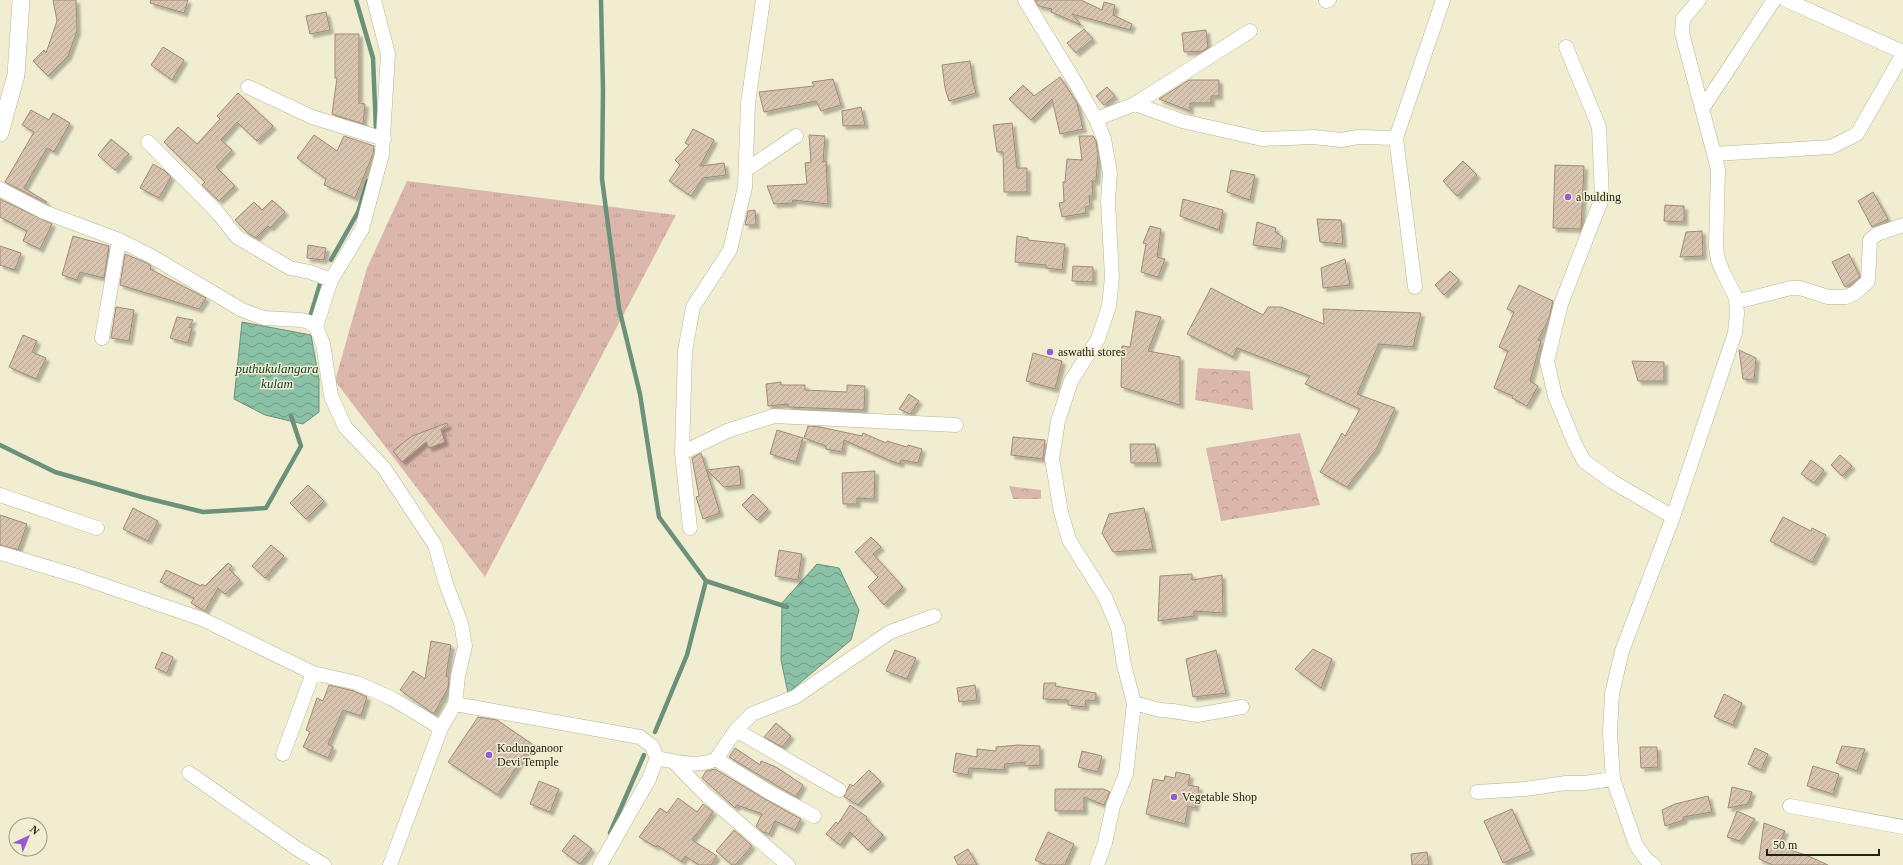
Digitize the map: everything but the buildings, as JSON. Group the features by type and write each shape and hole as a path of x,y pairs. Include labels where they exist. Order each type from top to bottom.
{"street":[{"path":"0,133 16,75 21,0"},
{"path":"316,327 331,280 362,229 380,162 384,139 388,54 374,0"},
{"path":"690,528 682,453 685,351 693,307 730,250 745,187 748,104 763,0"},
{"path":"1025,0 1096,119 1104,139 1110,173 1108,201 1112,277 1109,306 1098,339 1071,381 1058,422 1052,459 1061,512 1069,540 1105,597 1118,628 1124,665 1134,703 1126,774 1113,806 1105,843 1097,865"},
{"path":"1415,288 1396,138 1443,0"},
{"path":"1654,865 1646,859 1636,845 1613,779 1610,733 1612,694 1622,651 1673,517 1735,333 1737,319 1736,302 1722,272 1717,254 1718,169 1683,38 1683,20 1699,0"},
{"path":"1702,109 1774,0"},
{"path":"1714,154 1831,147 1857,134 1903,53 1786,0"},
{"path":"1096,119 1135,104 1250,31"},
{"path":"1566,47 1599,127 1602,198 1562,304 1547,361 1555,396 1575,444 1584,461 1612,482 1673,517"},
{"path":"248,87 312,117 384,139"},
{"path":"1135,104 1182,121 1262,139 1314,137 1341,140 1358,137 1396,138"},
{"path":"746,170 796,136"},
{"path":"148,142 218,213 238,237 290,268 310,272 331,280"},
{"path":"0,189 44,212 119,240 151,256 242,310 264,318 301,320 309,322 316,327 323,344 331,396 345,427 384,468 435,545 446,584 461,623 465,646 458,676 455,704 441,728 390,865"},
{"path":"1736,302 1791,288 1800,288 1833,298 1846,297 1855,293 1868,281 1870,240 1877,234 1903,225"},
{"path":"102,338 119,240"},
{"path":"682,453 727,432 774,416 956,424"},
{"path":"0,495 98,528"},
{"path":"0,553 77,576 202,619 313,673 357,683 393,699 441,728"},
{"path":"657,758 697,764 716,759 736,730 752,714 795,697 890,632 934,616"},
{"path":"283,754 313,673"},
{"path":"1134,703 1160,710 1173,710 1197,715 1242,707"},
{"path":"455,704 640,737 652,746 657,758 649,779 600,865"},
{"path":"736,730 839,790"},
{"path":"716,759 769,792 814,816"},
{"path":"673,761 704,793 788,865"},
{"path":"189,773 296,848 324,865"},
{"path":"1477,792 1525,789 1566,783 1584,783 1613,779"},
{"path":"1790,806 1903,827"}],"green space":[{"path":"407,181 676,215 485,577 335,381 367,268"},
{"path":"1198,368 1250,371 1253,410 1195,400"},
{"path":"1300,433 1320,505 1221,521 1206,448"},
{"path":"1009,486 1041,490 1041,499 1013,499"}],"water":[{"name":"puthukulangara kulam","path":"242,322 311,335 319,379 319,412 303,424 265,415 234,399"},
{"path":"817,564 839,568 859,610 851,640 788,693 781,660 782,603"}],"waterway":[{"path":"356,0 373,58 376,130"},
{"path":"601,0 603,90 602,179 619,308 640,394 659,517 706,581 787,607"},
{"path":"331,260 358,212 368,181"},
{"path":"311,314 320,284"},
{"path":"0,445 55,472 142,497 203,512 266,508 301,446 291,416"},
{"path":"655,732 687,655 706,581"},
{"path":"610,833 644,755"}],"place":[{"name":"a bulding","path":"1568,197"},
{"name":"aswathi stores","path":"1050,352"},
{"name":"Kodunganoor Devi Temple","path":"489,755"},
{"name":"Vegetable Shop","path":"1174,797"}]}
